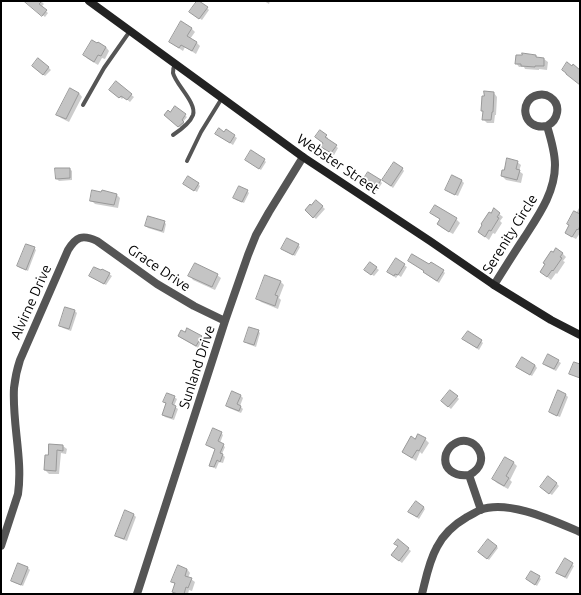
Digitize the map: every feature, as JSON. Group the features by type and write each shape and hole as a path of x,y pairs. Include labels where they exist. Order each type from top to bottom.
{"main road":[{"name":"Webster Street","path":"90,1 303,157 494,285 551,320 580,335"}],"street":[{"path":"546,95 550,97 554,100 558,110 555,120 547,126 536,126 528,120 525,109 530,99 535,96 546,95"},
{"name":"Serenity Circle","path":"494,285 548,199 555,173 555,165 554,154 547,126"},
{"name":"Sunland Drive","path":"137,594 225,321 248,255 256,235 303,157"},
{"name":"Grace Drive","path":"79,238 87,238 96,241 164,288 194,306 225,321"},
{"name":"Alvirne Drive","path":"1,546 20,486 14,405 14,387 17,369 68,250 79,238"},
{"path":"468,441 473,443 480,452 481,458 478,469 474,473 468,475 457,475 452,472 446,462 448,450 451,445 456,442 468,441"},
{"path":"468,475 481,510"},
{"path":"422,594 429,564 437,547 448,532 462,520 481,510 493,507 511,507 528,511 580,532"}],"lane":[{"path":"83,106 104,68 131,30"},
{"path":"173,135 185,127 193,115 193,107 173,72 175,63"},
{"path":"187,160 222,98"}],"building":[{"path":"24,1 42,1 39,4 47,10 42,16"},
{"path":"197,1 208,7 199,19 189,12"},
{"path":"181,21 192,28 187,36 197,42 192,51 181,45 179,48 169,42"},
{"path":"92,40 106,47 101,56 98,55 94,62 83,55"},
{"path":"522,53 544,58 544,66 535,67 515,64 516,55 522,55"},
{"path":"38,58 49,67 43,75 32,66"},
{"path":"567,62 572,66 573,64 580,70 580,85 562,70"},
{"path":"116,81 132,94 127,100 121,96 119,98 109,90"},
{"path":"70,88 79,93 66,119 56,115"},
{"path":"484,91 494,92 491,120 482,120 482,96 484,96"},
{"path":"175,106 186,114 182,120 184,122 178,127 164,115 168,110 170,112"},
{"path":"219,128 224,132 226,129 235,135 230,143 215,134"},
{"path":"320,130 327,135 325,137 337,145 331,153 321,147 323,143 315,137"},
{"path":"251,150 265,159 259,169 245,160"},
{"path":"507,158 518,161 516,169 520,170 517,180 501,176"},
{"path":"394,162 403,168 391,186 382,180"},
{"path":"55,168 70,168 70,178 56,179"},
{"path":"368,172 381,180 375,189 370,186 369,189 361,183"},
{"path":"452,175 462,180 455,195 445,190"},
{"path":"188,176 199,183 194,191 183,184"},
{"path":"239,186 248,190 242,202 233,198"},
{"path":"92,190 101,192 102,190 117,194 114,205 90,201"},
{"path":"316,200 323,206 313,218 305,210"},
{"path":"435,205 457,218 449,232 437,224 440,219 430,213"},
{"path":"494,208 500,213 497,217 499,218 491,231 489,230 485,237 478,232 482,225 481,224 489,212 491,213"},
{"path":"574,211 580,214 580,226 572,237 565,233 569,225 567,224"},
{"path":"148,216 165,221 162,231 145,226"},
{"path":"287,238 299,244 293,255 281,249"},
{"path":"26,244 35,247 26,270 17,266"},
{"path":"556,248 563,253 560,257 562,258 547,277 540,272 545,264 543,263 551,251 553,252"},
{"path":"412,254 429,264 431,262 444,270 437,281 408,261"},
{"path":"396,258 405,264 398,275 395,274 394,276 387,272"},
{"path":"370,262 377,267 371,275 364,270"},
{"path":"195,263 218,274 212,287 188,276"},
{"path":"94,267 110,273 104,284 89,276"},
{"path":"265,275 281,281 275,295 278,296 275,306 256,299"},
{"path":"65,307 75,310 69,329 59,326"},
{"path":"249,327 259,330 254,345 244,342"},
{"path":"187,328 202,336 196,346 178,336 181,330 185,332"},
{"path":"468,331 482,340 477,348 462,339"},
{"path":"548,354 559,360 554,369 543,364"},
{"path":"522,357 535,365 530,375 516,367"},
{"path":"574,362 580,364 580,378 569,374"},
{"path":"450,390 458,396 448,407 441,401"},
{"path":"558,390 566,394 557,416 549,412"},
{"path":"232,391 241,395 237,404 241,406 239,411 226,406"},
{"path":"167,393 175,396 172,404 176,406 172,418 162,415 166,403 163,402"},
{"path":"213,428 222,432 218,441 224,444 220,453 223,454 220,462 217,460 214,467 209,466 215,449 206,445"},
{"path":"418,434 426,438 419,451 417,450 412,458 402,452 411,436 415,439"},
{"path":"49,444 63,445 63,451 57,450 56,471 44,470 45,455 48,455"},
{"path":"505,457 514,462 506,476 509,478 504,486 492,479"},
{"path":"548,476 557,483 549,494 540,487"},
{"path":"416,501 424,507 417,517 408,512"},
{"path":"125,510 134,514 124,539 115,536"},
{"path":"398,539 409,548 399,561 391,555 398,546 394,544"},
{"path":"488,539 497,546 487,559 478,552"},
{"path":"565,558 573,563 565,577 556,573"},
{"path":"18,563 28,567 21,585 11,581"},
{"path":"178,565 187,569 185,576 192,578 188,588 186,587 184,594 172,592 175,583 171,582"},
{"path":"531,571 540,576 535,585 526,579"}]}
